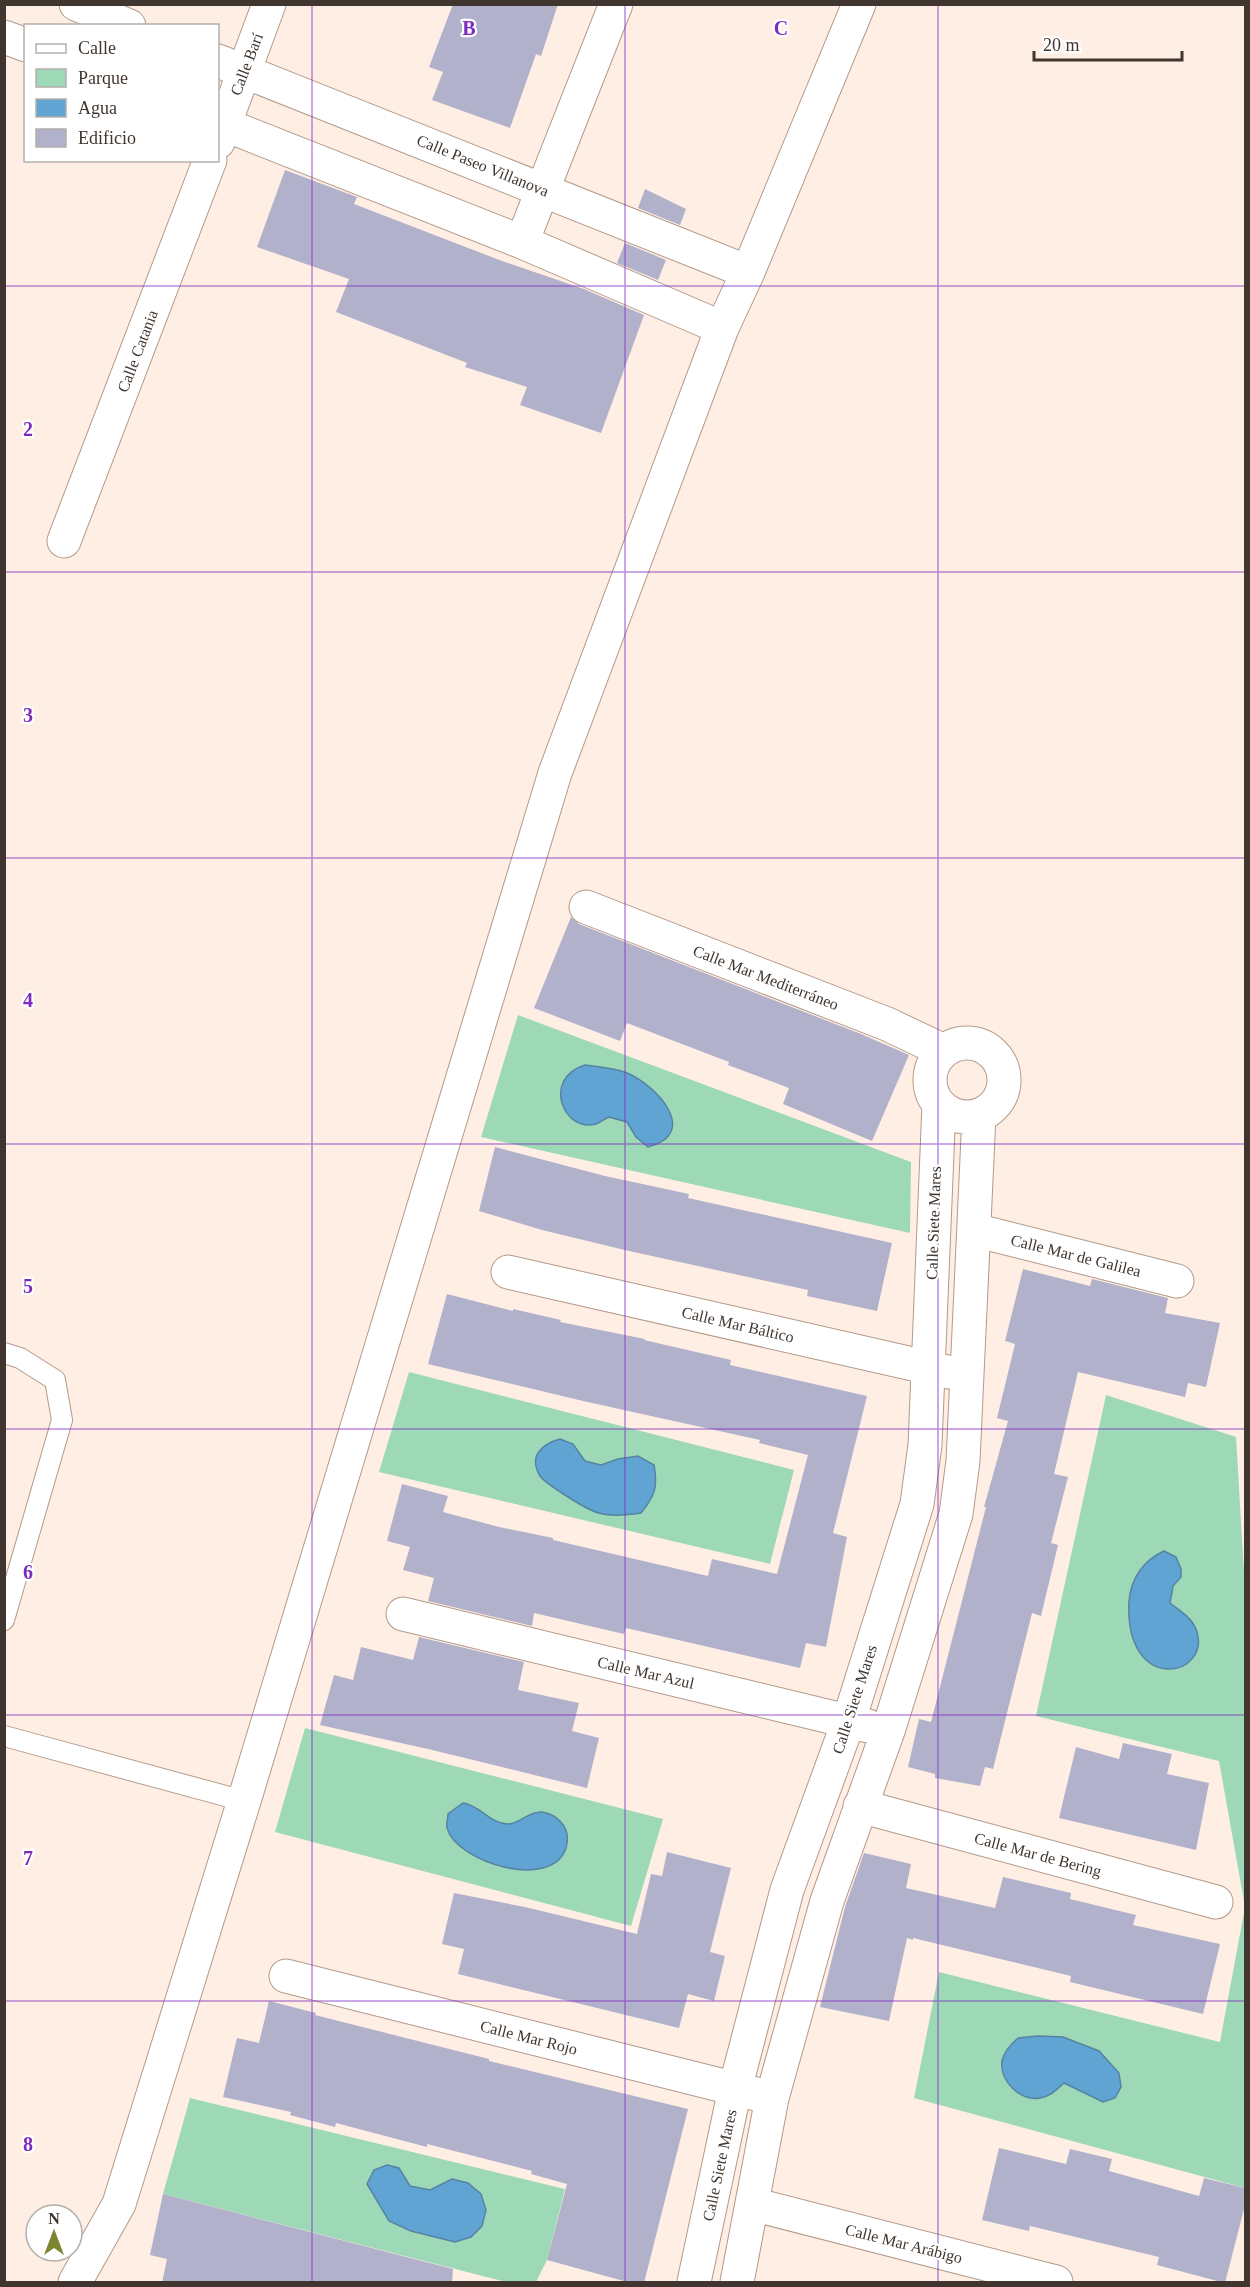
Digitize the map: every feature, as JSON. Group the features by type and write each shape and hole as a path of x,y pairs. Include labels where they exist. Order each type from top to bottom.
{"street":[{"path":"76,4 124,24"},
{"name":"Calle Barí","path":"220,129 230,66 269,4"},
{"path":"522,242 616,4"},
{"path":"75,2283 119,2204 244,1801 555,773 722,328 748,272 859,4"},
{"path":"4,37 24,44"},
{"name":"Calle Paseo Villanova","path":"230,66 748,272"},
{"path":"220,129 522,242 722,328"},
{"name":"Calle Catania","path":"64,541 209,162"},
{"name":"Calle Mar Mediterráneo","path":"586,907 887,1024 944,1051"},
{"path":"960,1043 978,1045 994,1054 1003,1069 1004,1084 1000,1098 991,1109 979,1115 963,1117 950,1113 939,1104 932,1091 930,1076 934,1062 944,1051 960,1043"},
{"name":"Calle Siete Mares","path":"694,2283 735,2089 787,1890 849,1720 917,1504 925,1445 939,1104"},
{"path":"737,2283 772,2098 827,1901 888,1731 956,1514 963,1461 979,1115"},
{"name":"Calle Mar de Galilea","path":"974,1230 1178,1281"},
{"name":"Calle Mar Báltico","path":"508,1272 928,1366 967,1377"},
{"name":"Calle Mar Azul","path":"403,1614 888,1731"},
{"name":"Calle Mar de Bering","path":"860,1806 1215,1902"},
{"name":"Calle Mar Rojo","path":"286,1976 772,2098"},
{"name":"Calle Mar Arábigo","path":"752,2204 1056,2283"}],"lane":[{"path":"4,1353 20,1358 55,1380 62,1420 4,1620"},
{"path":"4,1736 244,1801"}],"green space":[{"path":"518,1015 911,1162 910,1233 481,1137"},
{"path":"409,1372 794,1470 770,1564 379,1472"},
{"path":"1106,1395 1236,1437 1246,1606 1245,2188 914,2098 939,1972 1220,2042 1245,1907 1219,1761 1036,1716"},
{"path":"305,1728 663,1819 631,1926 275,1832"},
{"path":"190,2098 565,2189 547,2260 536,2282 506,2282 163,2194"}],"water":[{"path":"585,1065 627,1073 650,1088 668,1109 672,1121 671,1131 664,1140 648,1147 636,1137 627,1122 609,1117 596,1124 585,1125 575,1121 567,1113 562,1103 561,1092 564,1081 572,1072"},
{"path":"560,1439 573,1444 585,1461 601,1465 618,1459 638,1456 654,1465 656,1479 654,1491 641,1513 615,1515 594,1511 568,1497 544,1480 537,1469 536,1457 548,1444"},
{"path":"1164,1551 1176,1557 1181,1569 1181,1577 1173,1586 1170,1603 1194,1625 1198,1646 1192,1658 1181,1667 1167,1669 1153,1665 1140,1653 1131,1632 1129,1601 1132,1585 1140,1571 1150,1559"},
{"path":"463,1803 475,1807 496,1821 508,1824 537,1812 549,1814 564,1826 567,1837 566,1848 557,1861 543,1868 525,1870 485,1861 454,1841 447,1828 448,1814"},
{"path":"1063,2037 1099,2051 1119,2073 1121,2087 1115,2098 1103,2102 1064,2083 1050,2094 1040,2098 1026,2097 1019,2093 1004,2076 1002,2061 1004,2054 1018,2038"},
{"path":"387,2165 399,2168 410,2186 430,2190 452,2179 468,2183 481,2194 486,2210 482,2226 471,2237 455,2242 411,2231 389,2221 367,2184 374,2170"}],"building":[{"path":"453,4 558,4 541,56 536,54 510,128 432,100 443,72 429,67"},
{"path":"285,170 357,197 354,204 502,261 584,289 644,315 601,433 520,405 527,387 465,367 467,363 336,312 349,279 257,247"},
{"path":"645,189 686,209 680,225 638,208"},
{"path":"625,243 666,260 658,280 617,263"},
{"path":"571,917 579,924 861,1034 909,1055 872,1141 783,1104 789,1088 728,1065 729,1062 627,1023 620,1041 534,1008"},
{"path":"495,1147 605,1176 689,1194 688,1198 892,1243 877,1311 807,1296 808,1290 629,1251 542,1230 479,1211"},
{"path":"1023,1269 1090,1286 1092,1279 1168,1298 1165,1313 1220,1323 1206,1387 1188,1383 1185,1397 1078,1372 1054,1474 1068,1477 1051,1543 1058,1545 1041,1616 1032,1613 993,1769 985,1767 980,1786 935,1778 935,1774 908,1767 919,1719 931,1722 986,1507 984,1507 1008,1421 997,1418 1015,1344 1005,1341"},
{"path":"447,1294 513,1311 513,1309 561,1320 560,1322 645,1339 731,1360 730,1365 867,1396 833,1533 847,1537 826,1647 806,1643 800,1668 626,1628 624,1634 534,1613 532,1626 428,1601 434,1578 403,1570 410,1547 387,1541 402,1484 448,1496 443,1512 553,1538 553,1540 708,1576 712,1559 777,1574 808,1455 759,1443 760,1440 428,1364"},
{"path":"419,1637 524,1662 518,1690 579,1703 572,1731 599,1738 587,1788 320,1725 334,1675 353,1680 361,1647 413,1660"},
{"path":"1123,1743 1172,1754 1167,1774 1209,1783 1196,1850 1059,1818 1076,1747 1119,1759"},
{"path":"667,1852 731,1868 710,1952 725,1956 714,2001 688,1994 679,2028 458,1974 464,1949 442,1944 454,1893 525,1907 637,1934 651,1874 662,1876"},
{"path":"864,1853 911,1864 906,1888 995,1908 1003,1877 1071,1893 1070,1899 1136,1915 1133,1925 1220,1944 1203,2014 1070,1982 1071,1976 913,1938 913,1940 907,1938 889,2021 820,2007 845,1907"},
{"path":"269,2001 316,2013 315,2015 489,2059 489,2061 688,2109 644,2283 631,2283 547,2260 567,2184 531,2174 532,2171 427,2144 427,2147 336,2123 335,2127 290,2115 291,2112 223,2097 237,2038 259,2043"},
{"path":"999,2148 1066,2164 1070,2149 1112,2159 1109,2171 1199,2196 1204,2178 1245,2188 1245,2205 1225,2283 1157,2265 1159,2257 1030,2226 1029,2231 982,2220"},
{"path":"163,2194 453,2269 452,2283 162,2283 167,2259 150,2255"}]}
